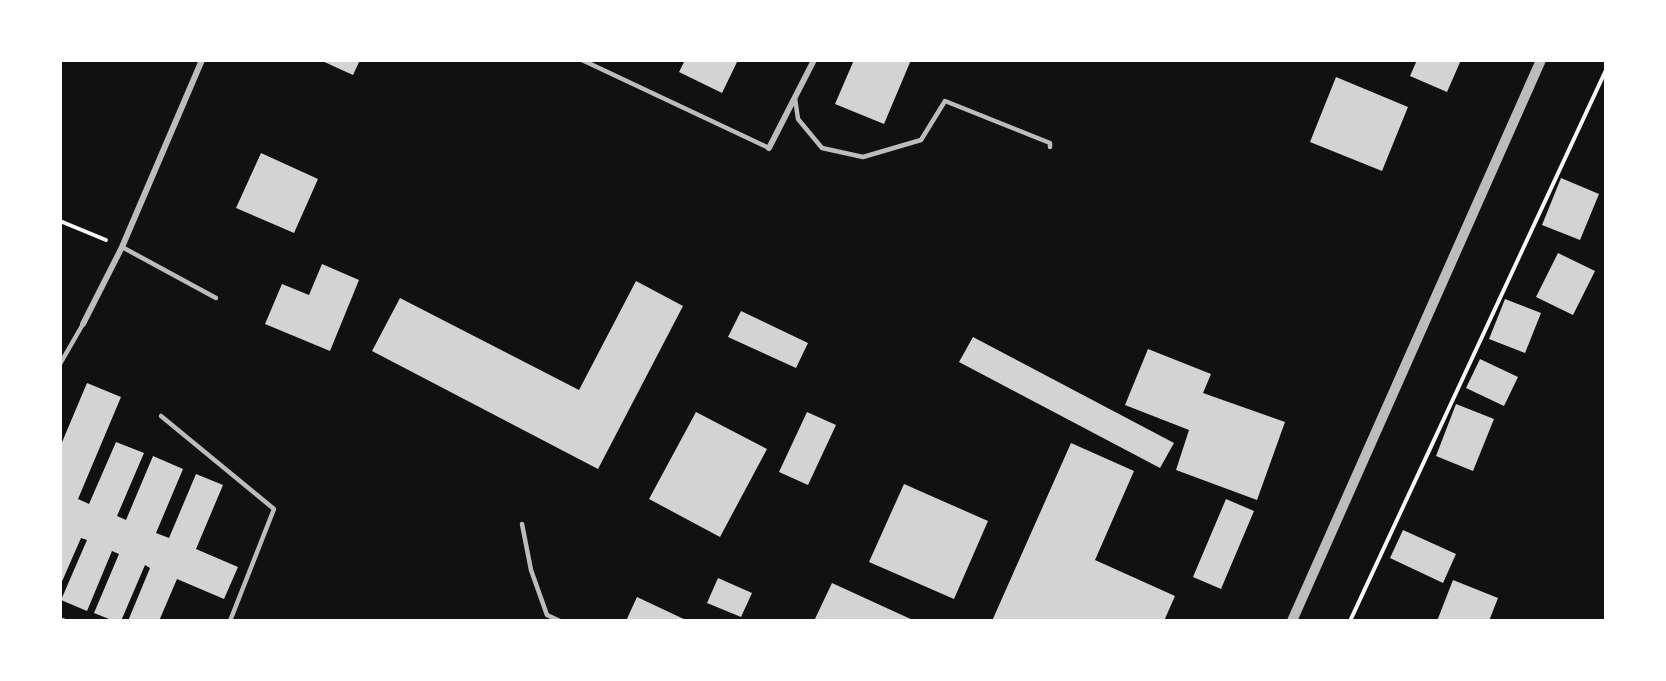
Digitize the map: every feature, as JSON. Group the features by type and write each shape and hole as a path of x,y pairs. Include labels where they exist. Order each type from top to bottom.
{"street":[{"path":"83,324 122,247 202,60"},
{"path":"769,148 814,60"},
{"path":"1292,621 1541,60"}],"lane":[{"path":"582,60 769,148"},
{"path":"795,98 798,119 822,148 863,157 921,140 945,101 1050,142 1050,147"},
{"path":"122,247 216,298"},
{"path":"60,364 83,324"},
{"path":"160,416 274,509 230,621"},
{"path":"522,524 531,570 547,615 560,621"},
{"path":"60,619 65,621"}],"path":[{"path":"1350,621 1606,70"},
{"path":"60,221 122,247"}],"building":[{"path":"320,60 360,60 353,75"},
{"path":"685,60 738,60 722,93 679,72"},
{"path":"854,60 911,60 884,124 835,104"},
{"path":"1417,60 1461,60 1447,92 1410,76"},
{"path":"1336,77 1408,107 1382,171 1310,142"},
{"path":"261,153 318,179 294,233 236,208"},
{"path":"1561,178 1599,194 1580,240 1542,225"},
{"path":"1558,253 1595,271 1573,315 1536,297"},
{"path":"322,264 359,280 330,351 265,324 282,284 309,295"},
{"path":"636,281 683,306 598,469 372,351 400,298 579,390"},
{"path":"1505,299 1541,313 1525,353 1489,339"},
{"path":"741,311 808,343 796,368 728,337"},
{"path":"973,337 1174,443 1160,468 959,362"},
{"path":"1148,349 1211,374 1203,393 1285,422 1257,500 1176,470 1189,430 1125,405"},
{"path":"1480,359 1518,377 1504,406 1466,388"},
{"path":"87,383 121,397 78,499 89,504 116,442 144,453 117,516 126,520 153,456 183,469 156,533 169,538 196,474 223,485 196,549 238,567 224,599 177,579 159,621 128,621 150,568 145,565 121,621 114,621 94,613 119,554 112,551 87,611 61,600 87,540 81,538 60,586 60,447"},
{"path":"1456,404 1494,419 1473,471 1436,456"},
{"path":"696,412 767,449 720,537 649,499"},
{"path":"807,412 836,425 808,485 779,472"},
{"path":"1071,443 1134,471 1095,560 1175,596 1164,621 992,621"},
{"path":"904,484 988,521 954,599 869,562"},
{"path":"1226,499 1254,511 1221,589 1193,577"},
{"path":"1403,530 1456,554 1443,583 1390,558"},
{"path":"718,578 752,593 741,617 707,603"},
{"path":"1453,580 1498,598 1489,621 1437,621"},
{"path":"832,583 915,621 814,621"},
{"path":"637,597 688,621 626,621"}]}
